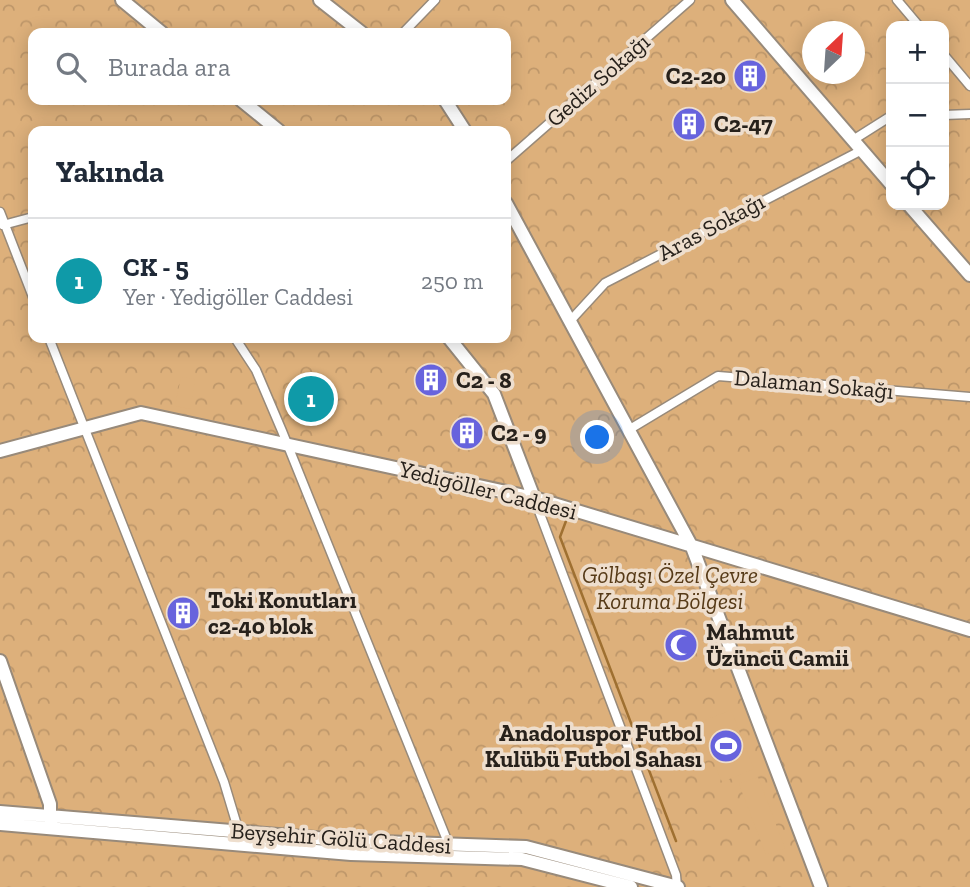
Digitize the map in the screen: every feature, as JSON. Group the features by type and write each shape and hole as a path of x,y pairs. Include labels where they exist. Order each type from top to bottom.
{"street":[{"path":"122,0 156,28"},
{"path":"320,0 356,28"},
{"path":"408,28 435,0"},
{"name":"Gediz Sokağı","path":"511,157 690,0"},
{"path":"732,0 886,178"},
{"path":"897,0 915,21"},
{"path":"949,61 970,86"},
{"path":"247,105 273,126"},
{"path":"448,105 462,126"},
{"path":"949,115 970,114"},
{"name":"Aras Sokağı","path":"571,320 605,283 857,145 886,120"},
{"path":"913,210 970,275"},
{"path":"0,212 2,225 28,285"},
{"path":"511,212 692,547 821,887"},
{"path":"2,225 28,218"},
{"path":"51,343 224,782 239,832"},
{"path":"238,343 258,374 288,443 449,845"},
{"path":"453,343 494,394 676,875 672,886"},
{"name":"Dalaman Sokağı","path":"630,429 718,376 970,397"},
{"name":"Yedigöller Caddesi","path":"0,451 141,413 534,498 970,630"},
{"path":"0,661 48,798 51,821"},
{"name":"Beyşehir Gölü Caddesi","path":"0,811 51,821 352,841 526,847 672,886"},
{"path":"0,824 51,821 351,853 522,859 631,887"}],"green space":[{"name":"Gölbaşı Özel Çevre Koruma Bölgesi","path":"0,0 970,0 970,887 0,887"},
{"path":"699,71 711,72 709,93 697,92"},
{"path":"181,377 195,379 190,409 175,406"},
{"name":"Anadoluspor Futbol Kulübü Futbol Sahası","path":"731,710 754,769 722,782 698,723"},
{"path":"758,777 785,848 766,855 739,784"}],"waterway":[{"path":"566,521 560,537 676,841"}],"place":[{"name":"C2-20","path":"750,76"},
{"name":"C2-47","path":"689,124"},
{"name":"C2 - 8","path":"431,380"},
{"name":"CK - 5","path":"311,399"},
{"name":"C2 - 9","path":"467,433"},
{"name":"Toki Konutları c2-40 blok","path":"183,613"},
{"name":"Mahmut Üzüncü Camii","path":"681,645"},
{"name":"Anadoluspor Futbol Kulübü Futbol Sahası","path":"726,746"}]}
